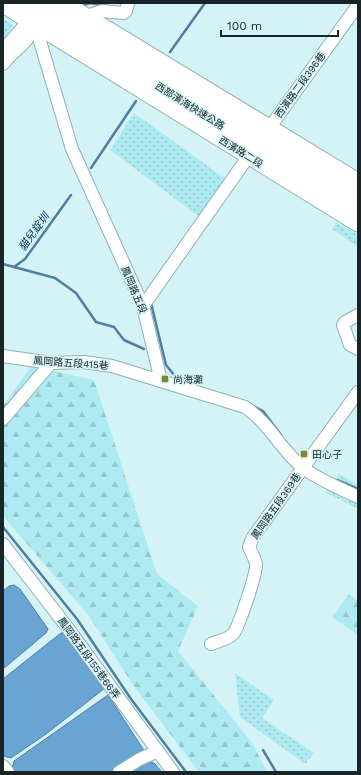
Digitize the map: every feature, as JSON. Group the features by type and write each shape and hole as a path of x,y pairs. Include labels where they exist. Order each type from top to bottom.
{"highway":[{"name":"西部濱海快速公路","path":"47,3 358,195"},
{"name":"西部濱海快速公路","path":"27,4 358,210"}],"main road":[{"path":"65,3 358,181"},
{"name":"西濱路二段","path":"3,5 358,224"}],"street":[{"path":"86,16 102,11 124,13 126,12 128,3"},
{"name":"鳳岡路五段","path":"27,4 72,149 143,306 161,381"},
{"name":"西濱路二段396巷","path":"270,127 358,5"},
{"path":"3,50 26,24 34,24 26,42 11,53 3,64"},
{"path":"143,306 248,157"},
{"path":"358,315 345,322 343,326 350,345 358,349"},
{"name":"鳳岡路五段415巷","path":"3,356 51,363 84,362 112,366 161,381"},
{"path":"3,419 51,363"},
{"path":"161,381 245,407 258,416 283,448 303,467 316,476 358,497"},
{"path":"303,467 358,392"},
{"name":"鳳岡路五段369巷","path":"211,644 233,635 244,603 255,578 257,565 249,547 253,538 303,467"},
{"name":"鳳岡路五段155巷66弄","path":"3,544 67,627 173,772"},
{"path":"119,772 140,759 158,751"},
{"path":"3,766 8,772"}],"green space":[{"path":"3,19 14,25 3,40"},
{"path":"134,113 227,180 201,218 110,150"},
{"path":"337,222 358,235 358,247 332,229"},
{"path":"31,366 94,380 157,574 198,606 178,651 253,744 267,772 199,772 133,685 89,616 3,516 3,406"},
{"path":"339,474 358,485 358,490 336,479"},
{"path":"330,486 358,500 358,509 325,492"},
{"path":"349,594 358,601 358,635 332,617"},
{"path":"235,673 274,700 262,718 314,753 305,764 240,717"}],"shaded area":[{"path":"14,585 20,589 48,629 46,633 3,669 3,591 9,586"},
{"path":"61,633 67,633 105,688 46,734 11,758 3,756 3,679"},
{"path":"108,695 145,752 114,772 13,772 12,769 14,761"},
{"path":"145,761 154,763 162,772 129,772"}],"waterway":[{"path":"84,5 90,3 107,6"},
{"name":"貓兒錠圳","path":"170,52 205,3"},
{"name":"貓兒錠圳","path":"91,168 136,101"},
{"name":"貓兒錠圳","path":"3,264 14,267 25,259 71,195"},
{"path":"14,267 55,278 76,293 96,322 114,327 124,340 144,349"},
{"path":"151,303 166,365 175,376 189,384"},
{"path":"251,405 263,411 281,435"},
{"path":"337,480 358,489"},
{"path":"3,527 77,619 131,699 186,772"},
{"path":"263,750 276,772"}],"place":[{"name":"尚海灘","path":"165,379"},
{"name":"田心子","path":"304,454"}]}
